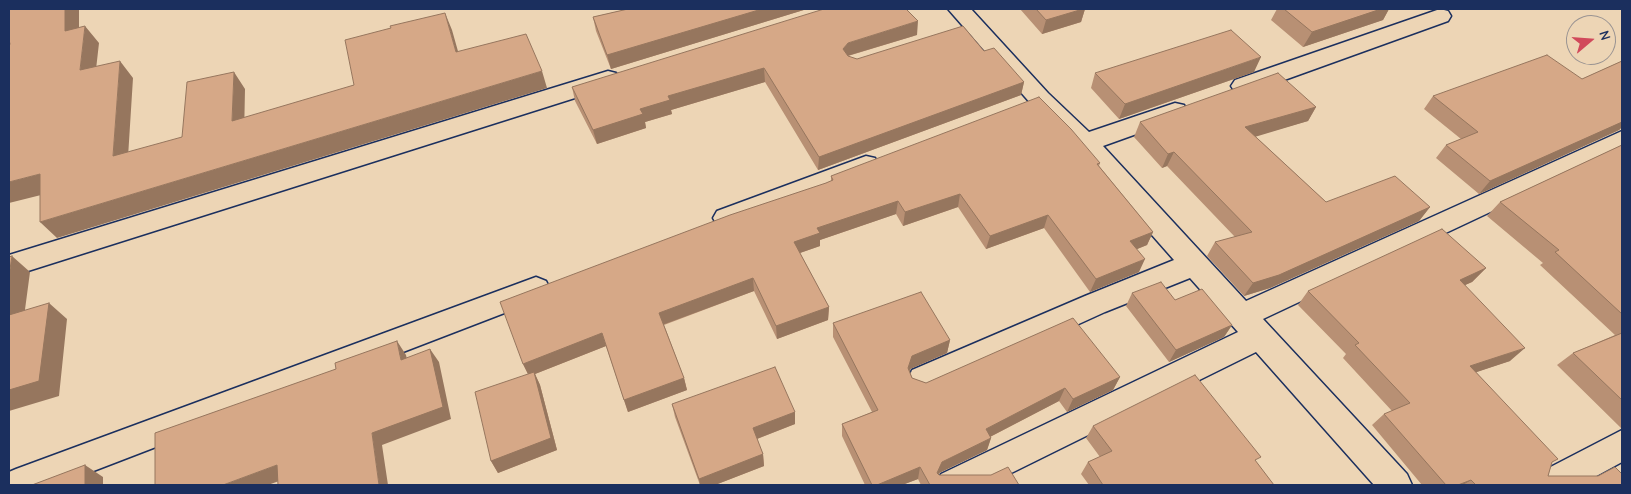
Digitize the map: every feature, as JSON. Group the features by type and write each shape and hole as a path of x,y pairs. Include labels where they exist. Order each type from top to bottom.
{"street":[{"path":"959,9 966,29 1085,143 1395,485"},
{"path":"1225,93 1440,16"},
{"path":"9,266 627,73"},
{"path":"1012,110 1040,99"},
{"path":"1085,143 1197,103"},
{"path":"953,485 1251,326 1622,140"},
{"path":"705,226 891,155"},
{"path":"922,380 1095,304 1194,264"},
{"path":"16,485 556,282"},
{"path":"1549,485 1622,445"}],"building":[{"path":"9,9 65,9 65,31 85,26 80,70 120,61 113,156 182,137 187,82 234,72 232,121 354,85 345,40 391,28 390,26 445,13 456,52 526,34 542,71 40,222 40,174 9,182"},
{"path":"628,9 762,9 607,55 593,17"},
{"path":"824,9 906,9 918,21 848,43 843,49 848,56 857,59 963,26 984,51 994,48 1024,82 819,157 764,68 668,96 670,100 640,109 643,114 593,130 572,87"},
{"path":"1036,9 1083,9 1046,20"},
{"path":"1284,9 1381,9 1312,32"},
{"path":"1231,30 1261,57 1125,104 1095,73"},
{"path":"1547,55 1582,79 1622,61 1622,122 1490,181 1446,145 1478,132 1433,96"},
{"path":"1278,73 1316,107 1245,127 1326,202 1395,176 1430,207 1279,275 1253,283 1215,242 1252,232 1174,152 1168,154 1140,122"},
{"path":"1039,97 1071,129 1100,163 1097,164 1153,232 1130,241 1145,259 1096,279 1048,215 990,236 960,194 905,212 898,201 817,228 820,233 794,242 829,307 776,326 753,278 659,313 684,378 624,400 602,333 523,364 500,302 730,215 826,183 833,180 831,176"},
{"path":"1622,145 1622,314 1555,252 1559,250 1500,202"},
{"path":"1442,229 1486,268 1460,280 1525,348 1470,366 1558,459 1552,462 1548,476 1598,476 1615,467 1622,474 1622,485 1476,485 1471,480 1458,485 1446,485 1384,414 1410,403 1355,345 1359,343 1308,291"},
{"path":"12,256 9,276 9,257"},
{"path":"1161,282 1175,300 1202,289 1232,325 1176,350 1132,293"},
{"path":"921,292 950,340 912,356 908,368 912,378 926,383 1073,318 1120,377 1073,399 1065,388 986,429 991,438 942,462 937,473 939,475 991,475 1008,467 1019,485 930,485 920,467 877,485 872,485 842,424 878,410 833,323"},
{"path":"49,303 39,381 9,390 9,315"},
{"path":"1622,333 1622,400 1573,353"},
{"path":"397,341 401,360 430,349 443,407 372,433 379,485 278,485 277,465 223,485 155,485 155,433 336,369 335,363"},
{"path":"775,367 795,412 753,428 763,454 699,479 672,404"},
{"path":"534,372 551,438 491,461 475,392"},
{"path":"1195,375 1261,457 1255,460 1274,485 1103,485 1088,462 1112,451 1093,426"},
{"path":"85,465 85,485 32,485"}]}
